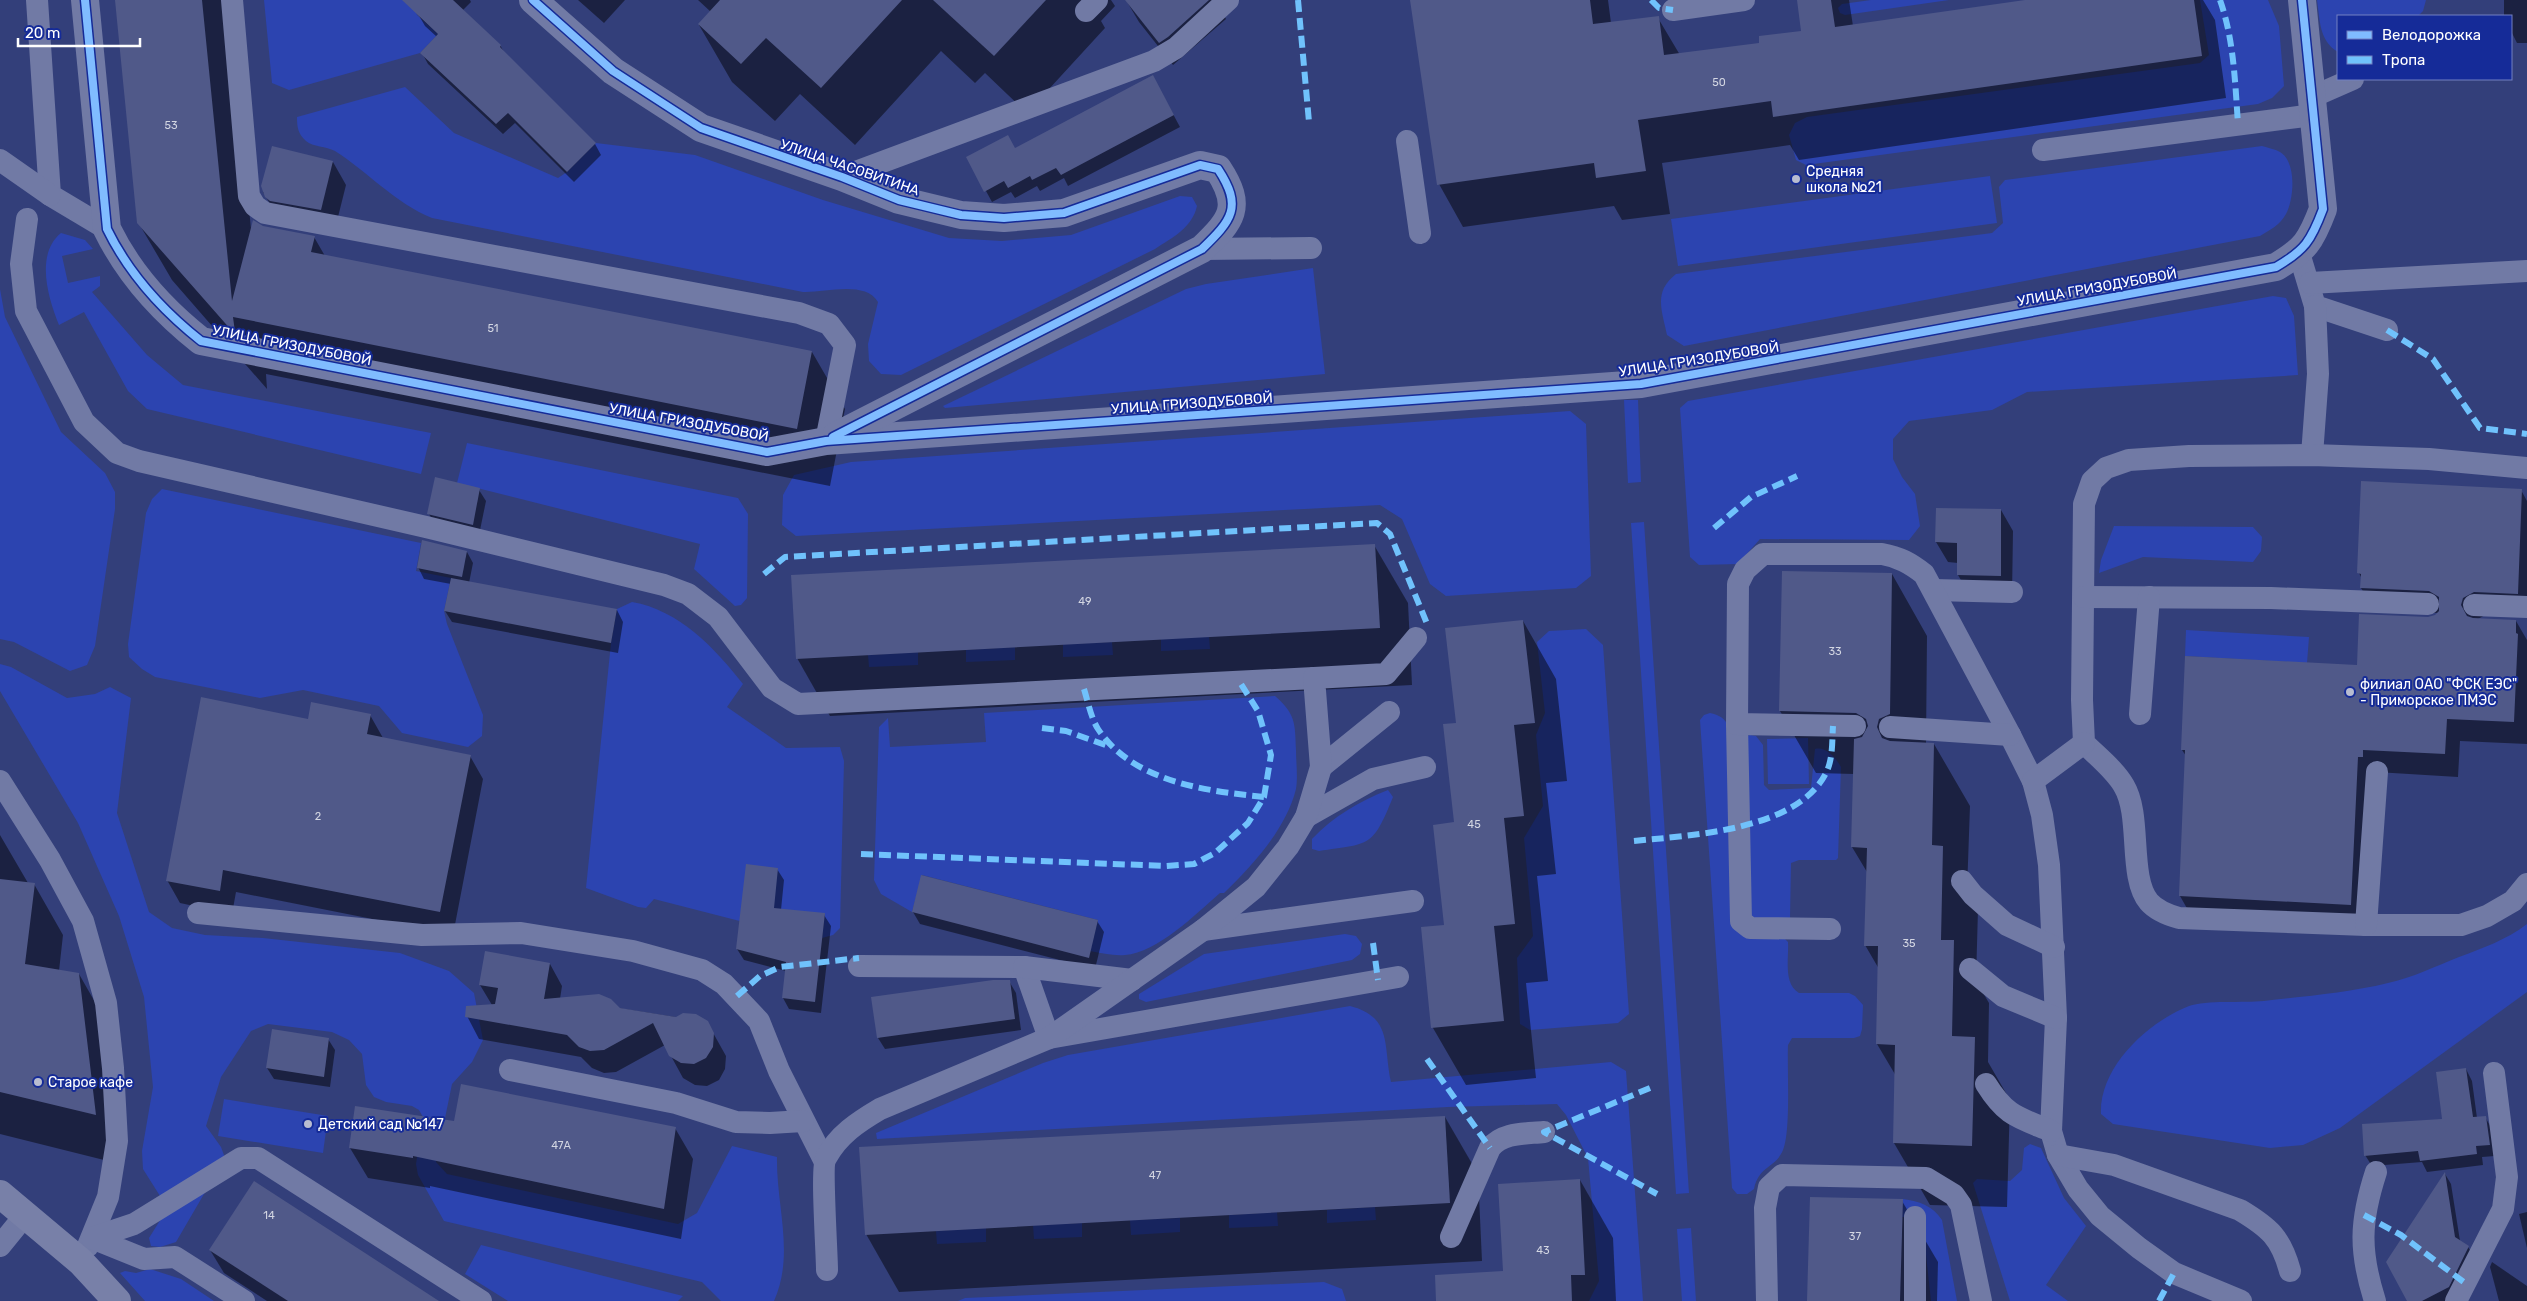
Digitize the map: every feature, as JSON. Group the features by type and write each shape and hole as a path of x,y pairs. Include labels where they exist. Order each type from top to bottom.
{"main road":[{"path":"0,1194 26,1214 87,1250 117,1301"}],"street":[{"name":"УЛИЦА ГРИЗОДУБОВОЙ","path":"85,0 107,229 120,256 178,323 201,340 767,452 826,441 1641,384 2276,267 2300,253 2314,232 2323,209 2302,0"},
{"name":"УЛИЦА ЧАСОВИТИНА","path":"533,0 613,71 701,128 842,177 899,200 961,215 1004,218 1064,213 1200,164 1218,169 1230,188 1233,203 1225,227 1202,249 826,441"}],"lane":[{"path":"37,0 50,195"},
{"path":"232,0 249,196 255,206 265,213 799,313 829,324 845,345 826,441"},
{"path":"842,177 1154,61 1176,48 1228,0"},
{"path":"1673,10 1744,0"},
{"path":"2043,150 2313,106 2352,80"},
{"path":"1407,142 1420,233"},
{"path":"0,160 50,195 107,229"},
{"path":"27,219 21,264 26,311 84,422 117,453 139,461 426,526 664,585 688,594 718,617 772,688 798,704 1386,674 1416,638"},
{"path":"1202,249 1311,248"},
{"path":"2300,253 2315,306 2318,374 2312,455"},
{"path":"2310,283 2527,271"},
{"path":"2315,306 2387,330"},
{"path":"2527,468 2429,459 2312,455 2189,456 2129,460 2106,468 2092,481 2085,497 2082,548 2084,597 2082,700 2084,744 2124,785 2130,802 2141,883 2149,901 2163,913 2179,918 2366,925 2461,925 2487,916 2513,901 2527,884"},
{"path":"1830,929 1750,928 1742,921 1737,724 1738,584 1745,570 1763,554 1882,554 1897,556 1924,574 2033,781 2042,815 2049,865 2056,1018 2050,1131 2058,1155 2078,1188 2100,1216 2139,1248 2174,1274 2242,1301"},
{"path":"1934,590 2012,592"},
{"path":"2084,597 2271,598 2428,604"},
{"path":"2140,714 2149,597"},
{"path":"2474,605 2527,607"},
{"path":"824,1160 838,1139 856,1123 880,1109 1049,1038 1203,930 1256,887 1288,847 1306,817 1321,767 1314,678"},
{"path":"1321,767 1389,712"},
{"path":"1737,724 1855,726"},
{"path":"1890,726 2010,735"},
{"path":"2033,781 2084,744"},
{"path":"1306,817 1373,780 1425,767"},
{"path":"2366,925 2377,772"},
{"path":"0,781 50,860 83,921 106,1003 113,1068 117,1141 108,1197 87,1250"},
{"path":"1962,881 1973,895 2007,925 2054,947"},
{"path":"1203,930 1413,901"},
{"path":"198,913 422,935 521,933 633,951 702,970 724,984 759,1021 779,1071 824,1160 827,1270"},
{"path":"859,966 1024,967 1132,980"},
{"path":"1024,967 1049,1038"},
{"path":"1970,969 2003,996 2056,1018"},
{"path":"1049,1038 1398,977"},
{"path":"510,1070 676,1103 736,1122 770,1124 804,1121"},
{"path":"2456,1301 2503,1209 2507,1176 2494,1073"},
{"path":"1986,1084 1998,1103 2010,1114 2050,1131"},
{"path":"1451,1237 1490,1148 1496,1141 1506,1136 1544,1132"},
{"path":"2058,1155 2114,1166 2240,1210 2257,1220 2276,1236 2290,1271"},
{"path":"87,1250 134,1224 241,1158 258,1158 481,1301"},
{"path":"2375,1301 2367,1277 2362,1239 2365,1203 2376,1172"},
{"path":"1767,1301 1765,1208 1769,1187 1782,1175 1926,1178 1954,1194 1961,1205 1981,1301"},
{"path":"0,1246 26,1214"},
{"path":"1914,1301 1915,1218"},
{"path":"87,1250 144,1259 175,1257 244,1301"}],"shaded area":[{"path":"264,0 412,0 417,15 438,34 420,53 289,90 272,83"},
{"path":"1871,0 1949,0 1845,15 1840,13 1838,8 1842,4"},
{"path":"2200,0 2268,0 2279,26 2284,86 2272,98 2258,104 1806,165 1796,160 1789,135 1795,123 1807,117 2200,63 2209,55"},
{"path":"2317,0 2426,0 2423,11 2419,15 2337,15 2337,51 2327,42 2320,22"},
{"path":"405,87 454,133 558,178 567,172 596,143 695,155 823,200 949,238 1002,241 1071,235 1180,196 1192,197 1197,206 1186,226 1155,249 901,375 881,374 869,361 868,344 878,302 872,295 864,291 844,289 803,292 432,218 394,196 335,151 309,143 300,133 297,117"},
{"path":"2262,146 2278,151 2285,157 2291,172 2292,190 2289,207 2284,218 2260,236 1684,346 1667,335 1661,302 1662,295 1664,288 1676,274 1992,233 2003,223 1999,187 2005,180"},
{"path":"1990,176 1997,223 1678,266 1671,219"},
{"path":"61,233 85,240 93,249 62,256 68,283 100,276 100,286 92,292 147,355 183,385 431,433 421,474 147,409 128,391 84,312 59,325 48,290 46,264 48,252 53,242"},
{"path":"1313,268 1325,374 945,408 943,406 1186,289 1206,284"},
{"path":"0,289 5,317 61,432 105,473 115,492 115,509 95,646 87,665 70,671 14,642 0,639"},
{"path":"2273,296 2286,298 2294,316 2298,375 2027,392 1992,410 1909,421 1893,439 1893,459 1902,477 1915,494 1920,526 1909,540 1760,539 1738,564 1699,565 1690,557 1680,408 1688,401"},
{"path":"1624,400 1638,400 1641,482 1628,483"},
{"path":"1570,411 1586,424 1591,576 1576,588 1446,596 1430,584 1402,519 1380,505 796,536 782,525 783,495 794,475 851,462"},
{"path":"467,443 738,498 748,514 747,598 741,605 735,606 694,569 700,544 457,483"},
{"path":"162,489 421,543 416,571 451,578 444,611 447,624 483,715 482,736 468,747 402,733 379,706 303,690 260,698 155,677 142,669 129,657 128,644 146,513 152,499"},
{"path":"1644,522 1689,1193 1676,1194 1631,523"},
{"path":"2114,526 2253,527 2262,537 2261,551 2253,562 2143,557 2099,573 2101,560"},
{"path":"632,602 649,606 680,622 695,632 720,657 743,684 727,707 786,748 840,747 844,761 840,928 833,935 822,938 825,913 790,934 654,899 646,908 638,907 586,888 611,643 617,609"},
{"path":"1586,629 1603,645 1629,1014 1618,1023 1530,1030 1520,1024 1517,958 1533,936 1524,838 1543,806 1536,735 1545,713 1537,642 1549,631"},
{"path":"2186,630 2309,637 2307,663 2185,656"},
{"path":"1209,636 1210,649 1161,651 1161,639"},
{"path":"1112,642 1113,655 1063,657 1063,644"},
{"path":"1015,647 1015,660 966,662 966,650"},
{"path":"918,652 918,665 869,667 868,655"},
{"path":"0,664 11,667 67,698 95,694 110,687 131,698 117,813 149,912 172,928 205,935 263,938 400,953 449,971 474,993 483,1040 472,1062 452,1084 436,1162 447,1174 678,1224 697,1213 732,1146 777,1157 784,1248 780,1283 774,1301 721,1301 702,1282 444,1221 418,1175 416,1164 423,1117 419,1110 412,1106 386,1102 374,1097 366,1085 362,1054 349,1040 332,1032 268,1024 251,1031 221,1077 206,1126 221,1147 225,1158 176,1242 160,1247 151,1246 149,1238 164,1214 160,1196 143,1169 142,1151 153,1087 144,997 119,916 78,823 0,691"},
{"path":"1275,696 1291,714 1295,733 1296,789 1285,818 1267,846 1224,893 1220,893 1163,940 1137,953 1112,955 1090,951 1098,920 922,875 912,912 881,894 874,880 879,727 888,718 890,747 986,742 984,713"},
{"path":"1710,713 1721,717 1728,726 1735,924 1785,939 1788,942 1789,977 1794,989 1799,993 1849,993 1855,996 1863,1005 1860,1036 1854,1038 1792,1038 1788,1045 1788,1115 1783,1150 1776,1161 1760,1175 1754,1189 1747,1194 1737,1194 1732,1188 1700,720 1704,715"},
{"path":"1747,736 1756,736 1763,745 1764,785 1769,790 1811,788 1815,749 1827,751 1841,767 1838,858 1836,860 1799,860 1791,863 1790,918 1751,919"},
{"path":"1808,738 1809,784 1768,784 1767,739"},
{"path":"1388,790 1393,797 1374,835 1359,844 1319,851 1312,849 1312,839 1329,823 1367,799"},
{"path":"2527,924 2527,992 2340,1128 2303,1145 2270,1148 2113,1124 2101,1114 2108,1080 2117,1063 2143,1035 2173,1013 2196,1004 2264,1001 2311,996 2397,981 2486,947 2511,935"},
{"path":"1345,934 1356,936 1362,944 1360,954 1352,960 1146,1002 1139,999 1139,994 1204,954"},
{"path":"1350,1006 1364,1011 1380,1025 1386,1045 1391,1082 1611,1062 1626,1071 1643,1301 1589,1301 1599,1281 1588,1158 1566,1115 1557,1104 1448,1107 877,1139 876,1133 1043,1063 1068,1055"},
{"path":"224,1099 328,1116 323,1153 218,1136"},
{"path":"2030,1144 2041,1148 2064,1198 2086,1226 2046,1285 2068,1301 2010,1301 1973,1183 1977,1179 2010,1181 2022,1170 2024,1148"},
{"path":"1903,1199 1925,1205 1942,1220 1957,1301 1931,1301 1923,1227 1915,1218 1902,1217"},
{"path":"1375,1207 1376,1220 1327,1223 1327,1210"},
{"path":"1277,1212 1278,1226 1229,1228 1229,1215"},
{"path":"1180,1218 1180,1232 1131,1235 1130,1220"},
{"path":"1082,1223 1082,1237 1034,1239 1033,1225"},
{"path":"986,1228 986,1242 937,1244 936,1231"},
{"path":"1691,1228 1696,1301 1682,1301 1677,1229"},
{"path":"481,1245 683,1296 678,1301 508,1301 465,1274"},
{"path":"150,1269 181,1279 214,1301 145,1301 120,1273 125,1271 136,1273"},
{"path":"1324,1282 1342,1289 1346,1301 958,1301 965,1298"}],"building":[{"path":"115,0 202,0 232,301 253,220 263,226 315,236 311,252 812,351 797,429 233,317 235,332 232,331 137,223"},
{"path":"402,0 453,0 501,45 500,47 596,143 567,172 508,113 496,124 420,53 438,34"},
{"path":"720,0 902,0 821,88 766,38 741,64 698,24"},
{"path":"933,0 1046,0 994,56"},
{"path":"1125,0 1209,0 1159,43"},
{"path":"1410,0 1590,0 1593,24 1659,16 1664,55 1759,43 1759,36 1801,31 1797,0 1831,0 1835,27 2025,0 2194,0 2202,56 1773,117 1771,101 1638,120 1646,171 1596,178 1594,163 1437,185"},
{"path":"1153,75 1174,115 1061,175 1056,168 1032,180 1030,176 1008,188 1004,181 984,192 966,157 1008,135 1015,148"},
{"path":"272,146 333,161 321,210 270,201 265,197 261,186"},
{"path":"435,477 480,488 473,525 427,514"},
{"name":"филиал ОАО \"ФСК ЕЭС\" - Приморское ПМЭС","path":"2361,481 2522,489 2518,594 2474,592 2463,598 2461,605 2467,616 2473,618 2516,620 2516,633 2518,634 2514,722 2447,719 2445,754 2363,750 2363,757 2358,757 2351,905 2179,896 2185,750 2181,750 2185,656 2357,665 2359,614 2428,617 2435,615 2439,611 2439,597 2429,591 2360,588 2361,574 2357,573"},
{"path":"1936,508 2001,509 2001,576 1957,575 1957,543 1935,542"},
{"path":"422,540 467,551 462,577 417,568"},
{"path":"1375,544 1380,628 796,659 791,575"},
{"path":"1782,571 1892,573 1890,714 1879,719 1877,727 1882,738 1890,741 1934,743 1932,845 1943,846 1941,940 1954,940 1952,1036 1975,1037 1972,1146 1893,1143 1895,1045 1876,1044 1878,946 1864,946 1867,848 1851,847 1854,739 1862,737 1868,726 1866,719 1856,713 1779,711"},
{"path":"451,578 617,609 611,643 444,611"},
{"path":"1523,620 1535,723 1514,725 1524,816 1504,818 1515,924 1494,926 1504,1021 1431,1028 1421,927 1444,925 1433,825 1454,822 1443,724 1456,723 1445,628"},
{"path":"201,697 308,719 311,702 371,714 367,734 471,755 440,912 223,870 220,891 166,881"},
{"path":"746,864 778,868 774,908 825,913 815,1002 782,998 786,962 736,949"},
{"path":"921,875 1098,920 1089,958 912,912"},
{"path":"0,879 35,883 25,964 79,973 96,1115 0,1092"},
{"path":"485,951 550,963 544,999 599,994 611,999 620,1008 676,1017 683,1013 696,1014 708,1021 714,1033 713,1047 706,1058 694,1064 681,1063 669,1056 653,1023 604,1050 590,1051 579,1047 567,1035 465,1017 466,1006 495,1004 498,988 479,985"},
{"path":"993,980 1010,980 1015,1019 877,1038 871,997"},
{"path":"272,1029 329,1038 324,1077 266,1068"},
{"path":"2466,1068 2473,1117 2486,1116 2490,1145 2476,1146 2477,1154 2420,1161 2418,1151 2364,1156 2362,1124 2442,1119 2436,1072"},
{"path":"461,1084 676,1127 664,1209 413,1156 413,1158 349,1148 355,1106 454,1121"},
{"path":"1445,1116 1450,1203 865,1235 859,1147"},
{"path":"2445,1172 2455,1237 2469,1246 2449,1287 2422,1301 2407,1301 2386,1262"},
{"path":"1580,1179 1585,1275 1571,1275 1572,1301 1436,1301 1435,1275 1503,1271 1498,1184"},
{"path":"254,1181 439,1301 288,1301 209,1250"},
{"path":"1810,1197 1903,1199 1900,1301 1807,1301"}],"marked path":[{"path":"1298,0 1309,122"},
{"path":"1651,0 1659,8 1673,10"},
{"path":"2220,0 2231,46 2238,124"},
{"path":"2387,330 2433,359 2480,428 2527,434"},
{"path":"1714,528 1751,497 1797,476"},
{"path":"764,574 785,557 1377,523 1390,534 1428,626"},
{"path":"861,854 1166,866 1194,864 1215,853 1248,823 1264,797 1271,755 1258,711 1239,681"},
{"path":"1084,689 1098,729 1113,747 1131,761 1172,781 1195,787 1264,797"},
{"path":"1634,841 1713,832 1741,826 1769,818 1793,806 1813,791 1827,771 1831,755 1833,726"},
{"path":"1042,728 1066,731 1111,747"},
{"path":"1373,943 1378,980"},
{"path":"737,996 760,976 780,967 859,958"},
{"path":"1427,1059 1490,1148"},
{"path":"1650,1088 1544,1132 1657,1194"},
{"path":"2364,1215 2401,1235 2465,1283"},
{"path":"2159,1301 2174,1273"}],"cycle path":[{"path":"85,0 107,229 125,260 148,290 173,317 201,341 767,452 826,441 1641,384 2276,267 2306,244 2315,229 2323,209 2302,0"},
{"path":"533,0 613,71 701,128 842,177 899,200 961,215 1004,218 1064,213 1200,165 1218,169 1230,193 1231,212 1221,230 1202,249 833,437"}],"place":[{"name":"Средняя школа №21","path":"1796,179"},
{"name":"филиал ОАО \"ФСК ЕЭС\" - Приморское ПМЭС","path":"2350,692"},
{"name":"Старое кафе","path":"38,1082"},
{"name":"Детский сад №147","path":"308,1124"}]}
